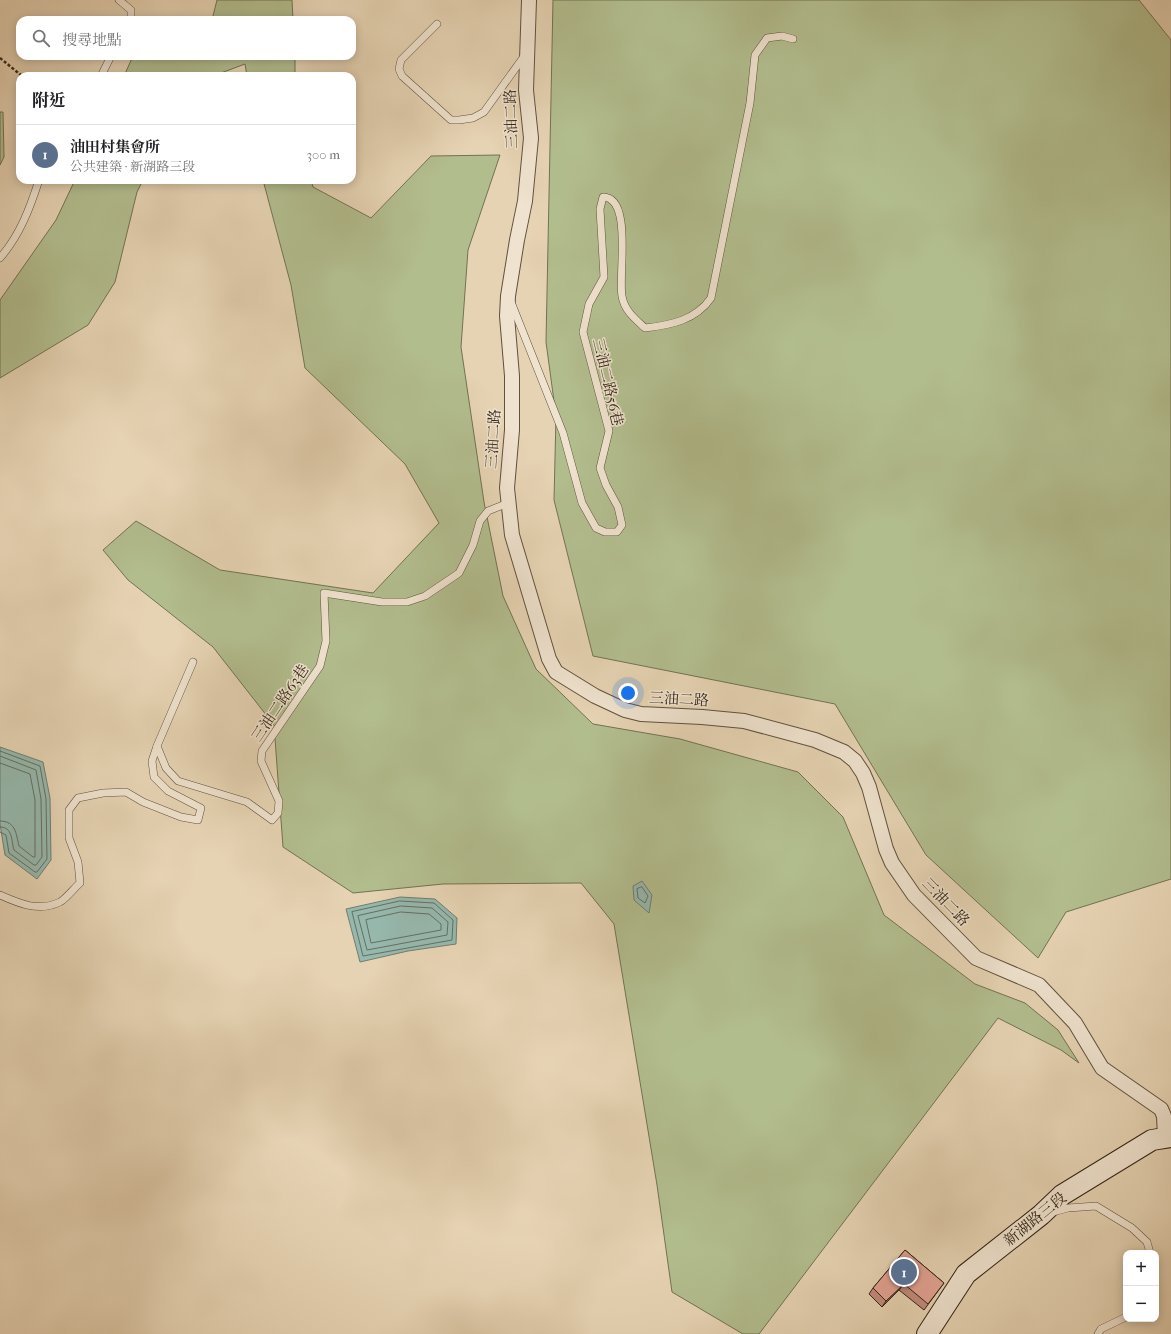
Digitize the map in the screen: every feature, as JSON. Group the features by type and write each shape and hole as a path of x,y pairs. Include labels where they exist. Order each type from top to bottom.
{"street":[{"name":"三油二路","path":"529,0 526,90 531,138 525,201 516,240 508,296 507,316 512,376 512,430 508,473 508,503 512,535 549,659 556,672 600,698 625,710 654,716 702,717 744,722 815,740 844,752 855,761 863,773 869,787 886,850 892,863 914,895 976,958 1039,985 1075,1023 1102,1068 1161,1109 1164,1116 1168,1137"},
{"name":"新湖路三段","path":"927,1334 966,1274 1041,1215 1062,1195 1139,1147 1152,1140 1168,1137"}],"lane":[{"path":"119,0 131,10 131,16"},
{"path":"437,24 401,60 399,69 402,76 451,120 473,118 484,112 527,54"},
{"name":"三油二路56巷","path":"508,296 563,433 582,503 596,528 605,532 617,532 622,525 618,507 606,485 600,468 609,431 583,332 589,304 604,277 600,209 603,197 607,197 617,204 621,219 622,297 631,316 645,328 670,325 703,310 711,298 750,103 755,55 767,38 782,36 793,39"},
{"path":"102,72 109,60"},
{"path":"0,258 13,242 30,208 38,184"},
{"name":"三油二路63巷","path":"157,746 166,768 178,781 247,802 272,820 278,813 279,801 261,761 262,751 320,666 326,642 324,594 382,602 407,602 425,596 459,573 473,545 480,521 488,511 508,503"},
{"path":"0,895 22,905 42,907 61,902 80,883 78,862 69,838 69,810 78,798 103,793 126,792 143,802 181,817 198,820 201,808 168,791 154,777 152,761 193,662"},
{"path":"1041,1215 1068,1208 1096,1206 1132,1228 1147,1242 1149,1250"},
{"path":"1098,1334 1101,1329 1123,1318"}],"path":[{"path":"0,58 17,72"}],"green space":[{"path":"217,0 292,0 293,16 213,16"},
{"path":"553,0 1139,0 1171,40 1171,879 1066,912 1038,958 926,855 835,704 593,656 554,500 556,416 546,342"},
{"path":"131,60 295,60 295,72 246,72 245,64 224,72 126,72"},
{"path":"0,112 3,112 4,157 0,165"},
{"path":"500,155 468,250 461,347 484,502 503,596 536,669 593,724 680,739 798,772 843,817 884,915 975,984 1025,1003 1058,1030 1079,1063 1061,1050 998,1018 759,1334 743,1334 672,1292 657,1185 614,924 581,883 443,884 353,893 283,847 274,725 213,647 128,580 103,550 136,521 220,570 373,593 439,523 405,464 305,368 291,285 264,184 312,184 313,187 371,218 431,156"},
{"path":"73,184 141,184 137,192 115,282 88,325 0,378 0,300 56,220"}],"water":[{"path":"0,747 43,762 50,798 51,860 37,879 5,855 0,824"},
{"path":"642,881 652,895 649,913 634,900 633,886"},
{"path":"400,897 435,899 457,918 456,944 408,951 360,962 346,909"}],"building":[{"path":"905,1250 944,1283 928,1304 904,1284 886,1301 873,1288"}],"place":[{"name":"油田村集會所","path":"904,1272"}]}
